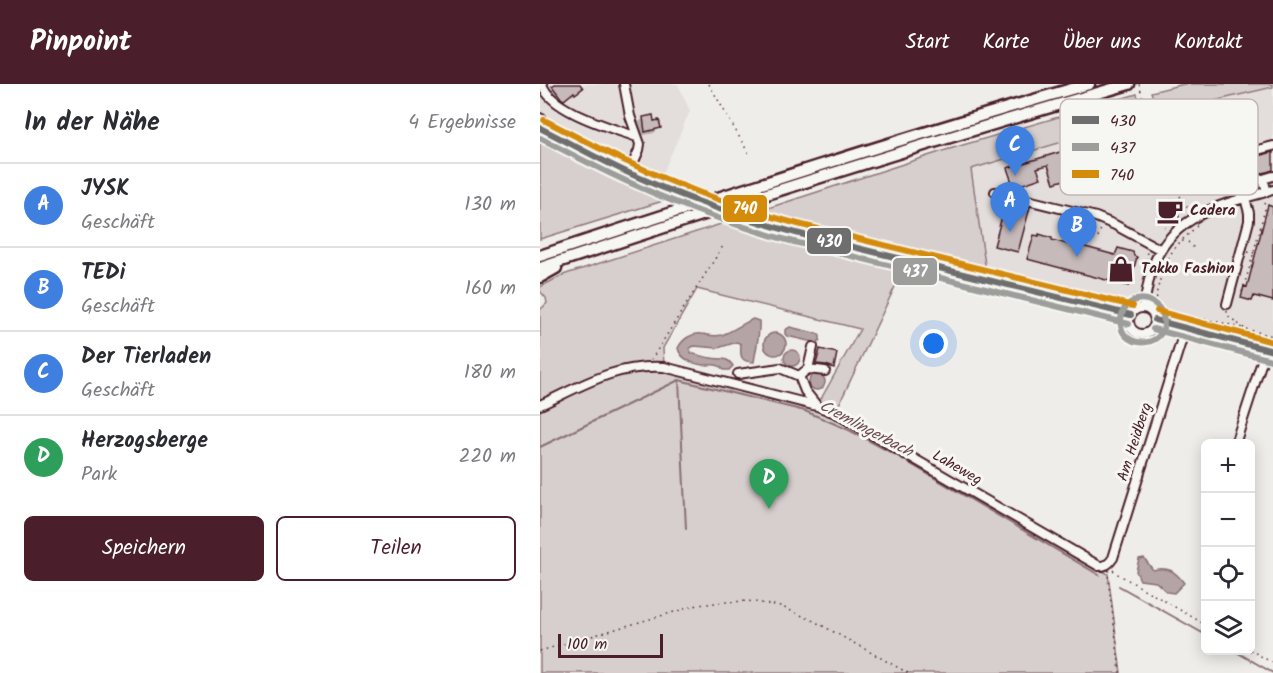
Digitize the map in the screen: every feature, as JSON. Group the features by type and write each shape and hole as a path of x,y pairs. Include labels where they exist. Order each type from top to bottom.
{"highway":[{"path":"540,256 844,158 1089,84"},
{"path":"1078,99 1129,84"},
{"path":"540,268 916,147 1060,104"},
{"path":"540,277 577,256"}],"street":[{"path":"542,84 554,100 579,116 637,137"},
{"path":"624,84 630,116 640,144 629,173"},
{"path":"540,118 544,125 541,128 629,173 746,219 1131,315"},
{"path":"1258,150 1273,146"},
{"path":"1258,180 1273,176"},
{"path":"1263,179 1270,191"},
{"path":"994,192 1105,220 1161,250"},
{"path":"1227,304 1249,220 1243,195"},
{"path":"1143,309 1152,268 1161,250 1173,235 1215,207 1255,195"},
{"path":"1143,309 1152,312 1155,320 1152,330 1140,334 1130,326 1131,315 1136,310 1143,309"},
{"path":"1155,320 1270,350 1237,439"},
{"name":"Am Heidberg","path":"1109,563 1113,558 1185,329"},
{"path":"799,376 807,369 813,347"},
{"name":"Laheweg","path":"540,405 610,372 647,366 664,367 817,406 835,413 1099,566 1109,563"},
{"path":"738,374 780,368 799,376 805,391 817,406"},
{"path":"807,369 825,371"}],"path":[{"path":"709,84 748,154"},
{"path":"1139,84 1143,99"},
{"path":"1179,195 1196,221 1172,252 1163,268 1156,295 1160,310 1273,336"},
{"path":"1242,292 1255,252 1265,208 1264,201"},
{"path":"1068,229 1072,210"},
{"path":"1159,216 1162,224 1168,230"},
{"path":"1098,237 1105,220"},
{"path":"1181,240 1188,242 1194,248"},
{"path":"647,366 723,246"},
{"path":"1241,251 1255,252"},
{"path":"1125,307 1134,302 1140,292"},
{"path":"1227,304 1227,315 1245,329"},
{"path":"1109,563 1116,573 1201,622"},
{"path":"1109,563 1108,579 1120,673"},
{"path":"540,651 698,605 748,601 780,606 814,621 908,673"},
{"path":"1255,654 1273,663"}],"shaded area":[{"path":"540,84 678,84 690,111 660,180 540,121"},
{"path":"1184,84 1273,84 1273,87 1222,99 1154,99 1151,92"},
{"path":"1273,87 1273,340 986,271 971,169 1060,143 1060,195 1258,195 1258,99 1223,99"},
{"path":"1137,94 1138,99 1120,99"},
{"path":"1060,117 1060,143 971,169 986,271 866,238 756,212 946,150"},
{"path":"540,139 666,200 540,239"},
{"path":"727,222 902,272 835,413 1108,574 1121,673 540,673 540,310 547,303 540,287 563,275","holes":["697,289 860,329 817,406 664,366 663,348"]},
{"path":"753,319 759,321 754,362 743,359 741,344 737,342 718,348 694,346 690,348 691,353 728,361 733,366 729,370 716,365 693,363 679,352 680,345 691,335 722,335"},
{"path":"790,327 818,334 820,340 817,343 787,336 785,330"},
{"path":"775,333 785,340 786,344 779,354 775,355 765,348 764,344 771,334"},
{"path":"789,350 795,350 800,358 798,364 789,366 784,361 784,355"},
{"path":"817,374 823,376 825,382 823,388 817,390 811,388 809,382 811,376"},
{"path":"1144,558 1153,570 1171,570 1184,583 1174,593 1167,592 1156,582 1140,580 1136,571 1139,559"}],"building":[{"path":"580,84 583,88 564,100 552,86"},
{"path":"653,115 654,121 659,120 661,128 645,132 643,117"},
{"path":"1060,152 1060,181 1054,183 1048,165 1037,168 1041,178 1023,184 1022,190 1014,188 1007,168"},
{"path":"1273,152 1273,170 1258,175 1258,156"},
{"name":"Cadera","path":"1174,200 1176,206 1180,205 1181,210 1177,211 1179,217 1168,220 1166,214 1164,215 1163,203"},
{"path":"1006,201 1030,207 1018,252 994,246"},
{"path":"1268,205 1273,207 1273,301 1254,296 1252,301 1241,298 1244,286 1247,287"},
{"path":"1039,234 1052,238 1052,240 1115,255 1118,248 1133,252 1137,257 1129,286 1027,259 1034,235 1039,236"},
{"path":"820,349 837,353 834,368 816,364"}],"waterway":[{"path":"679,380 686,529"},
{"name":"Cremlingerbach","path":"540,447 679,380 805,411 849,430 1099,575"},
{"name":"Cremlingerbach","path":"1119,586 1201,632"},
{"name":"Cremlingerbach","path":"1242,655 1273,673"}],"transit line":[{"name":"740","path":"544,120 654,174 694,191 756,212 1133,306"},
{"name":"430","path":"540,128 651,183 754,220 796,233 1131,315"},
{"name":"437","path":"540,138 646,190 708,215 751,229 794,242 1129,324"},
{"name":"437","path":"1130,303 1126,306 1121,319 1122,329 1126,336 1133,341 1142,342 1158,337 1163,331 1164,321 1158,306 1144,299 1133,301"},
{"name":"740","path":"1157,311 1273,342"},
{"name":"430","path":"1155,320 1273,351"},
{"name":"437","path":"1153,329 1271,360"}],"place":[{"name":"Der Tierladen","path":"1015,176"},
{"name":"Cadera","path":"1170,211"},
{"name":"JYSK","path":"1010,232"},
{"name":"TEDi","path":"1077,257"},
{"name":"Takko Fashion","path":"1121,269"},
{"name":"Herzogsberge","path":"769,509"}]}
